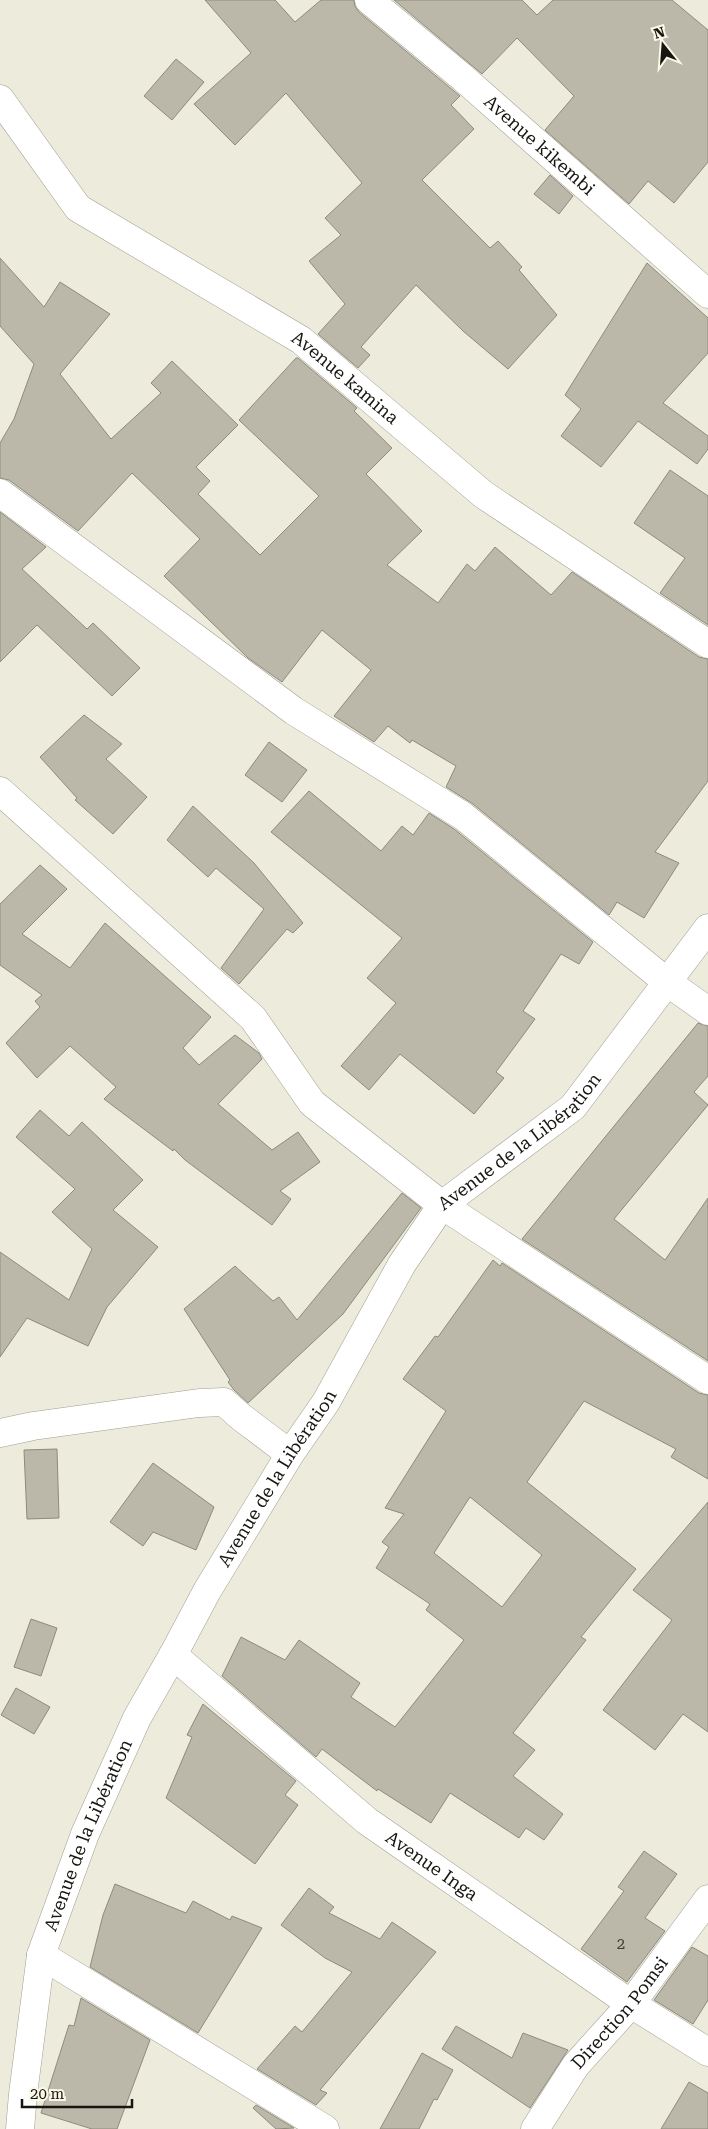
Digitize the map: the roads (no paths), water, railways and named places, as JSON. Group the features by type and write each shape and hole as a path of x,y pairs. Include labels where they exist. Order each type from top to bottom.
{"main road":[{"name":"Avenue kikembi","path":"369,0 462,77 708,294"},
{"name":"Avenue kamina","path":"0,99 78,208 301,340 484,495 708,644"},
{"path":"0,493 294,711 463,816 667,982 708,1011"},
{"path":"0,791 253,1018 312,1103 442,1205 708,1380"},
{"name":"Avenue de la Libération","path":"20,2129 41,1954 85,1834 137,1718 207,1591 290,1454 326,1402 402,1264 442,1205 573,1107 708,928"},
{"path":"0,1433 33,1426 189,1404 224,1402 290,1454"},
{"name":"Avenue Inga","path":"173,1655 367,1821 630,2004 708,2052"},
{"name":"Direction Pomsi","path":"535,2129 576,2065 630,2004 708,1899"},
{"path":"41,1954 325,2129"}]}
